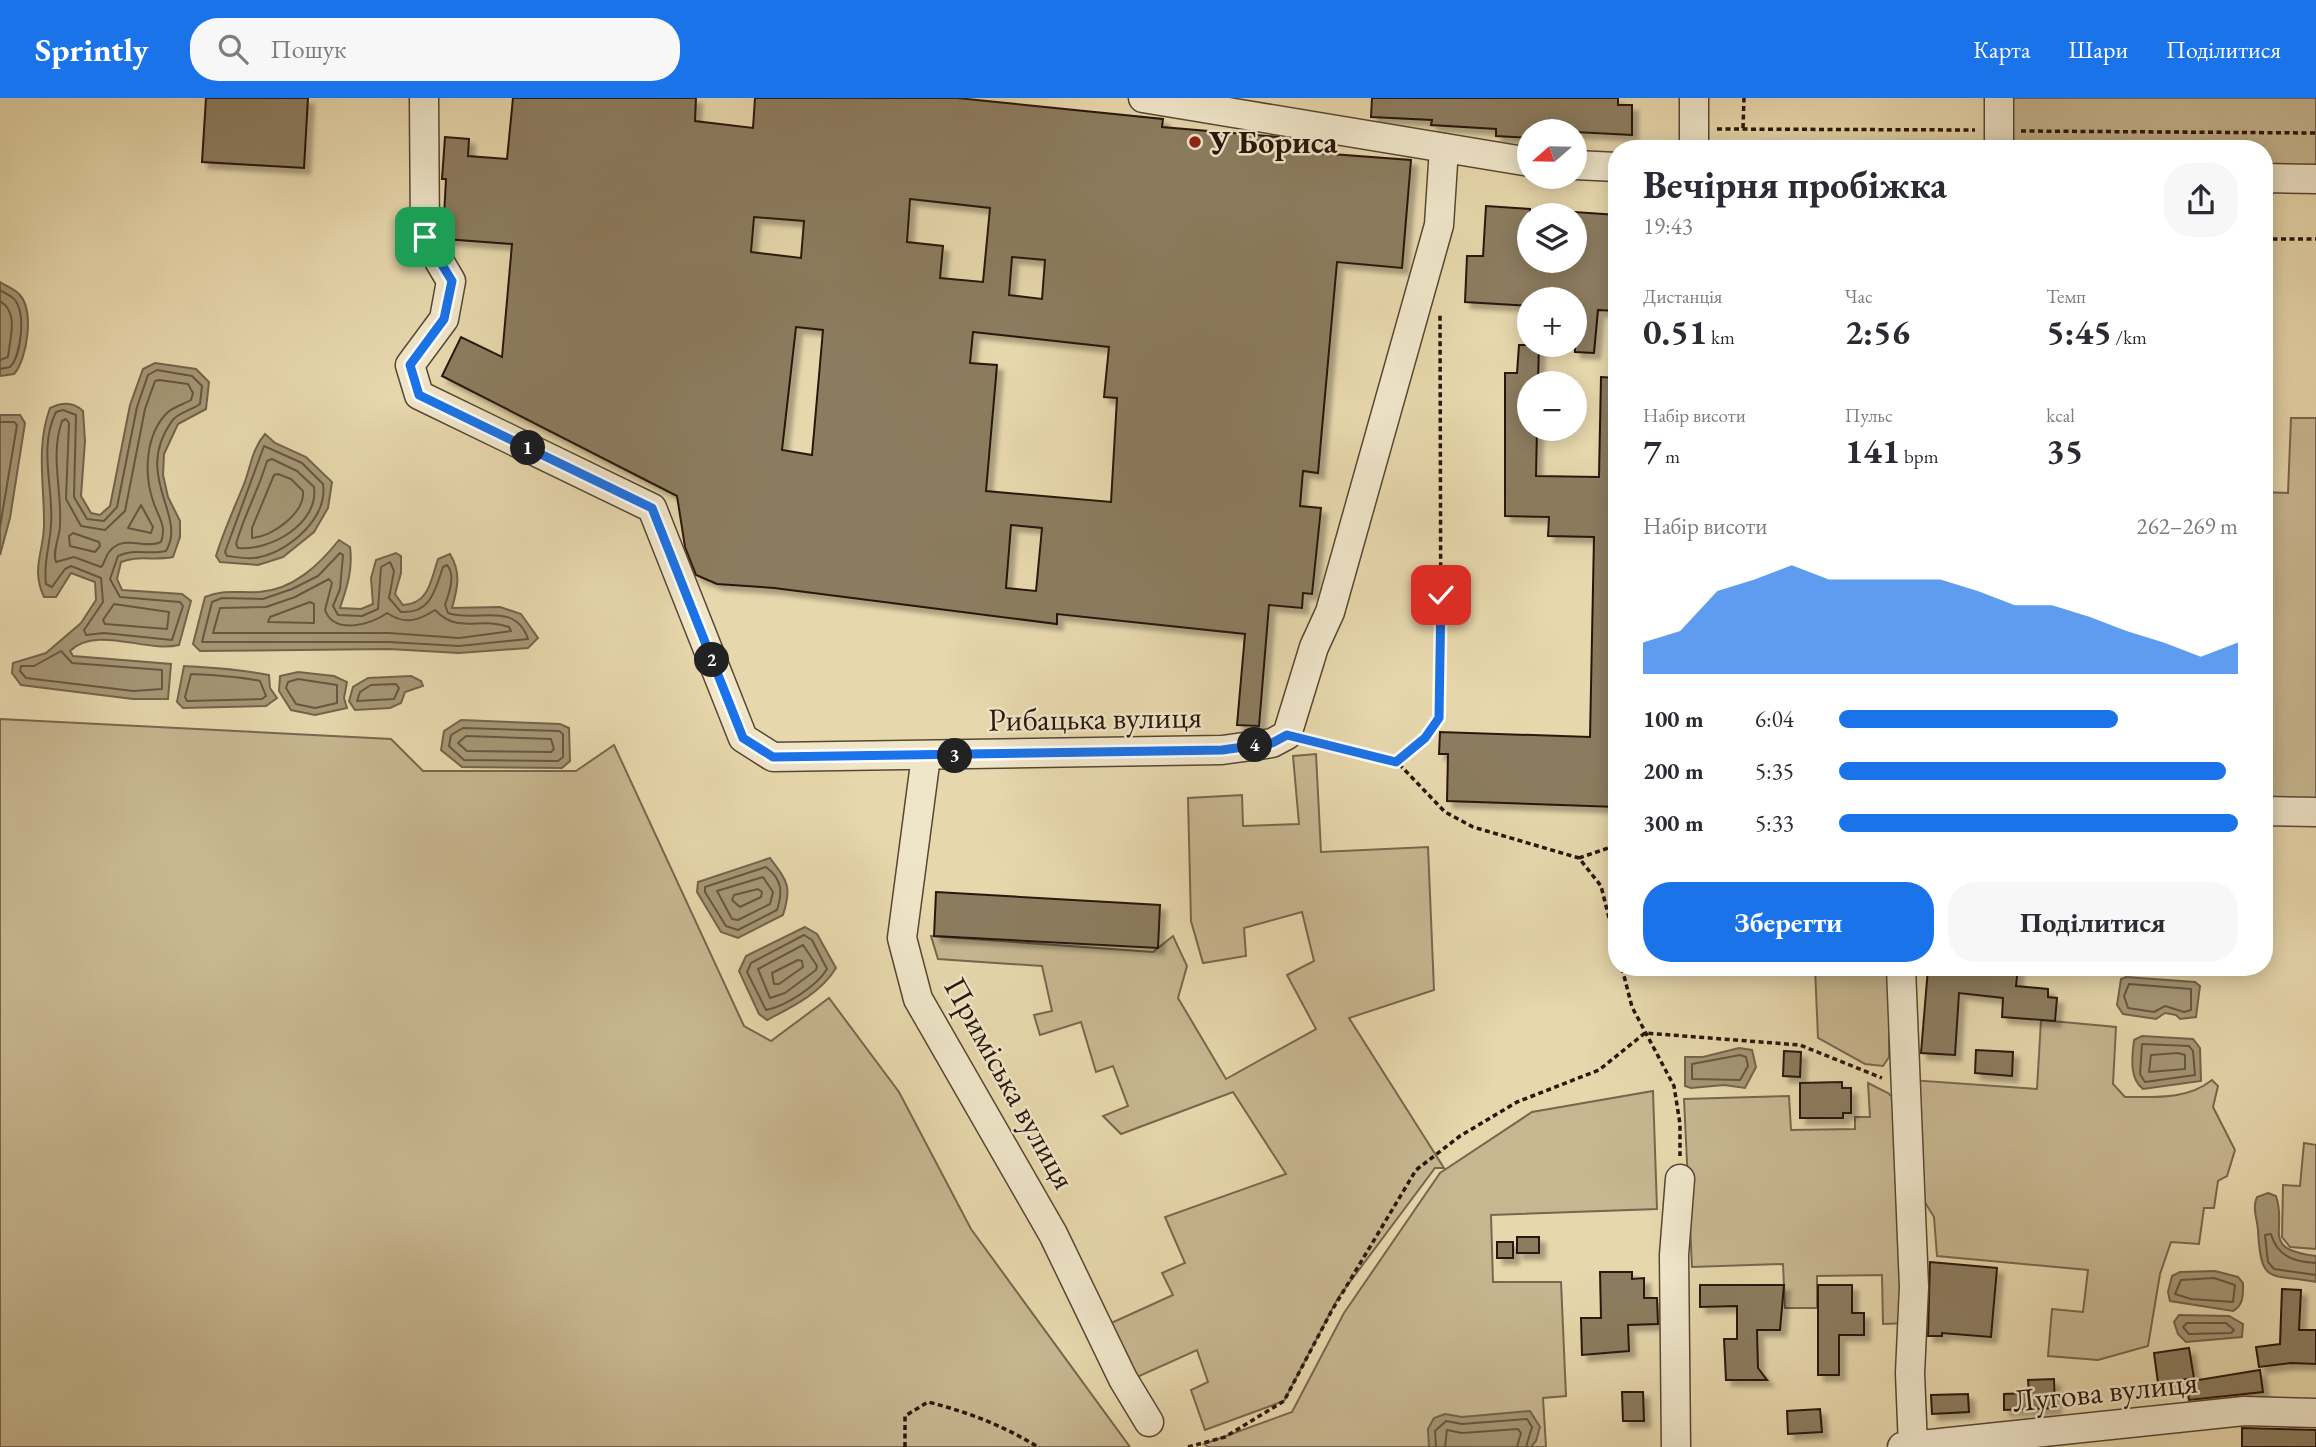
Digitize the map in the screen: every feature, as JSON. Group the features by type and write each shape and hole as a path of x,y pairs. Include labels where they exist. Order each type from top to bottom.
{"street":[{"name":"Рибацька вулиця","path":"424,98 425,237 452,281 444,319 410,365 419,395 652,508 743,738 773,757 1222,750 1272,743 1287,735"},
{"path":"1143,98 1517,160"},
{"path":"1694,98 1694,140"},
{"path":"1999,98 1999,140"},
{"path":"1287,735 1314,647 1330,612 1439,225 1444,148"},
{"path":"1587,166 1608,167"},
{"path":"2273,178 2316,179"},
{"name":"Приміська вулиця","path":"926,756 902,938 919,999 1053,1234 1123,1379 1149,1422"},
{"path":"2273,811 2316,812"},
{"path":"1901,976 1914,1287 1910,1373 1913,1447"},
{"path":"1676,1447 1674,1255 1680,1179"},
{"name":"Лугова вулиця","path":"1902,1447 2244,1411 2316,1413"}],"path":[{"path":"1743,128 1744,98"},
{"path":"2273,239 2316,239"},
{"path":"1396,762 1432,730 1441,705 1440,301"},
{"path":"1287,735 1396,762 1445,812 1473,827 1579,858 1608,848"},
{"path":"1579,858 1601,886 1608,914"},
{"path":"1624,976 1632,1007 1674,1086 1680,1124 1680,1179"},
{"path":"1188,1447 1225,1437 1284,1401 1343,1290 1416,1170 1460,1136 1517,1102 1600,1070 1645,1033 1800,1045 1864,1073 1905,1084"},
{"path":"905,1447 905,1416 928,1402 961,1410 1012,1431 1038,1447"}],"shaded area":[{"path":"1999,98 2316,98 2316,179 2273,178 2273,140 1999,140"},
{"path":"2291,418 2316,418 2316,804 2273,803 2273,492 2288,493"},
{"path":"0,719 391,739 423,771 576,771 614,745 744,1026 771,1041 829,998 899,1092 971,1229 1130,1447 0,1447"},
{"path":"1316,754 1321,852 1428,847 1434,990 1349,1018 1444,1168 1435,1168 1338,1298 1284,1401 1205,1430 1191,1390 1208,1382 1197,1350 1135,1378 1109,1324 1173,1295 1162,1273 1185,1263 1165,1217 1286,1174 1233,1092 1121,1134 1103,1116 1128,1106 1113,1066 1096,1072 1081,1022 1040,1035 1034,1015 1052,1011 1042,966 938,959 931,936 1153,952 1173,936 1187,966 1178,998 1226,1079 1316,1029 1287,975 1314,961 1302,912 1244,928 1246,956 1203,963 1191,921 1188,798 1242,795 1243,826 1299,824 1293,756"},
{"path":"1815,976 1889,976 1889,1057 1883,1066 1865,1064 1818,1038"},
{"path":"2041,1020 2116,1027 2113,1084 2125,1097 2181,1094 2212,1080 2218,1086 2213,1107 2235,1150 2227,1176 2218,1181 2214,1208 2204,1208 2199,1244 2171,1242 2160,1274 2148,1346 2098,1360 2048,1356 2052,1309 2083,1312 2088,1270 1937,1256 1934,1217 1921,1196 1911,1080 2037,1089"},
{"path":"1868,1083 1888,1093 1900,1104 1908,1323 1883,1324 1882,1275 1817,1276 1817,1308 1785,1308 1783,1264 1692,1267 1684,1099 1789,1096 1791,1130 1855,1129 1855,1117 1870,1117"},
{"path":"1653,1091 1657,1209 1491,1215 1493,1282 1561,1282 1566,1396 1543,1398 1546,1447 1208,1447 1204,1444 1292,1412 1344,1313 1440,1173 1532,1112"},
{"path":"2304,1143 2316,1145 2316,1249 2290,1247 2282,1237 2283,1185 2300,1186"}],"water":[{"path":"0,282 13,289 24,301 28,323 26,347 19,367 14,374 0,376"},
{"path":"155,363 196,369 209,382 206,409 178,424 164,454 163,475 168,497 180,521 180,537 173,557 121,562 117,579 122,590 182,594 191,601 179,645 152,646 94,640 70,651 73,656 171,664 168,699 133,699 21,685 12,673 13,663 46,653 81,623 96,600 95,582 71,573 56,597 44,597 40,586 38,568 44,532 42,450 50,408 67,404 75,405 83,411 85,441 81,496 91,513 100,515 110,506 130,405 143,369"},
{"path":"0,415 20,415 25,423 10,518 0,555"},
{"path":"265,434 275,443 306,457 332,482 328,508 314,532 283,557 258,565 220,562 216,556 219,546 254,452"},
{"path":"339,540 350,547 351,555 349,578 340,608 361,609 373,604 371,578 376,560 396,553 401,556 401,573 395,594 403,605 412,604 428,590 438,559 450,554 456,567 457,580 452,608 500,607 521,614 538,638 528,648 459,653 389,649 200,651 193,644 205,597 225,592 259,592 283,587 314,567"},
{"path":"184,666 269,675 270,688 277,698 266,706 183,708 177,702"},
{"path":"298,672 334,676 347,682 344,698 347,708 315,715 291,710 279,691 280,676"},
{"path":"411,676 421,681 423,686 405,692 401,703 390,708 355,710 349,701 353,687 368,678"},
{"path":"461,720 560,724 569,728 570,761 562,768 462,767 441,750 444,731"},
{"path":"770,858 787,885 783,915 738,938 721,932 697,892 698,882"},
{"path":"805,927 817,934 836,968 814,992 767,1020 759,1014 739,971 746,956"},
{"path":"2126,977 2195,982 2200,986 2196,1017 2180,1019 2176,1015 2165,1013 2156,1019 2123,1014 2117,1005 2121,979"},
{"path":"2142,1036 2193,1039 2200,1048 2201,1081 2143,1089 2135,1079 2132,1060 2134,1040"},
{"path":"1739,1048 1752,1050 1756,1067 1745,1088 1724,1085 1691,1088 1685,1086 1685,1057 1703,1057"},
{"path":"2268,1193 2276,1196 2281,1243 2298,1253 2316,1256 2316,1282 2270,1274 2265,1269 2259,1248 2255,1205 2257,1197"},
{"path":"2215,1271 2238,1277 2243,1283 2243,1295 2237,1309 2233,1311 2170,1301 2168,1292 2172,1276 2180,1272"},
{"path":"2179,1315 2229,1316 2243,1324 2242,1337 2186,1342 2178,1334 2174,1322"},
{"path":"1530,1411 1540,1427 1531,1447 1429,1447 1428,1429 1434,1418 1445,1414 1462,1417"}],"building":[{"path":"206,98 308,98 304,168 202,162"},
{"path":"513,98 696,98 695,121 753,128 755,98 957,98 1163,119 1162,127 1279,137 1278,150 1411,160 1402,268 1337,262 1318,473 1303,471 1300,506 1321,508 1312,594 1303,593 1302,608 1269,605 1259,726 1237,725 1245,634 1057,614 1057,624 774,588 717,584 696,575 685,547 677,496 442,376 461,337 502,357 512,244 445,239 446,179 442,179 445,137 469,139 468,156 507,159","holes":["910,199 990,208 983,282 940,278 943,246 907,242","754,217 804,221 801,258 751,252","1012,257 1045,260 1042,299 1009,295","796,327 823,330 812,455 782,450","973,332 1109,347 1104,397 1117,398 1111,502 986,491 997,365 970,363","1011,525 1042,528 1036,591 1006,588"]},
{"path":"1372,98 1618,98 1618,105 1632,105 1632,135 1587,133 1587,119 1517,119 1517,137 1496,136 1496,129 1431,125 1432,120 1371,117"},
{"path":"1486,206 1517,208 1517,273 1587,273 1587,213 1608,214 1608,311 1598,310 1594,353 1587,353 1587,287 1517,287 1517,305 1465,302 1467,256 1483,256"},
{"path":"1518,357 1539,357 1538,371 1517,371"},
{"path":"1505,373 1517,373 1517,441 1537,441 1536,476 1599,477 1601,377 1608,377 1608,807 1447,801 1448,754 1439,754 1440,732 1590,737 1594,537 1548,536 1549,517 1505,516"},
{"path":"936,892 1160,905 1158,948 934,936"},
{"path":"1927,976 2017,976 2016,986 2048,989 2048,997 2057,998 2055,1021 2002,1017 2003,998 1959,993 1955,1055 1921,1053"},
{"path":"1976,1050 2013,1052 2012,1076 1975,1073"},
{"path":"1784,1051 1801,1052 1800,1077 1783,1076"},
{"path":"1842,1082 1842,1088 1851,1088 1851,1113 1843,1113 1843,1118 1800,1118 1800,1083"},
{"path":"1517,1237 1539,1237 1539,1253 1517,1253"},
{"path":"1497,1242 1513,1242 1513,1258 1497,1258"},
{"path":"1930,1262 1997,1268 1991,1337 1942,1333 1942,1336 1928,1336"},
{"path":"1600,1272 1632,1272 1632,1279 1644,1278 1644,1298 1657,1298 1658,1324 1628,1325 1629,1351 1582,1355 1581,1318 1601,1318"},
{"path":"1700,1285 1784,1285 1780,1330 1757,1330 1758,1368 1767,1380 1726,1380 1724,1339 1737,1339 1737,1306 1700,1307"},
{"path":"1818,1285 1852,1285 1852,1313 1864,1313 1864,1335 1839,1335 1839,1375 1818,1375"},
{"path":"2282,1289 2301,1290 2299,1330 2316,1330 2316,1364 2291,1363 2259,1367 2256,1347 2280,1344"},
{"path":"2189,1348 2194,1378 2158,1383 2154,1353"},
{"path":"2260,1370 2263,1392 2189,1400 2186,1382"},
{"path":"2054,1379 2055,1408 2004,1410 2004,1394 2029,1393 2028,1380"},
{"path":"1622,1392 1643,1392 1644,1421 1623,1421"},
{"path":"1968,1394 1969,1412 1932,1414 1931,1395"},
{"path":"1820,1409 1822,1432 1788,1434 1787,1411"},
{"path":"2242,1428 2316,1430 2316,1447 2242,1447"}],"place":[{"name":"У Бориса","path":"1195,142"}],"route":[{"path":"425,237 452,281 444,319 410,365 419,395 652,508 743,738 773,757 1222,750 1272,743 1287,735 1396,762 1425,738 1439,718 1441,595"}]}
